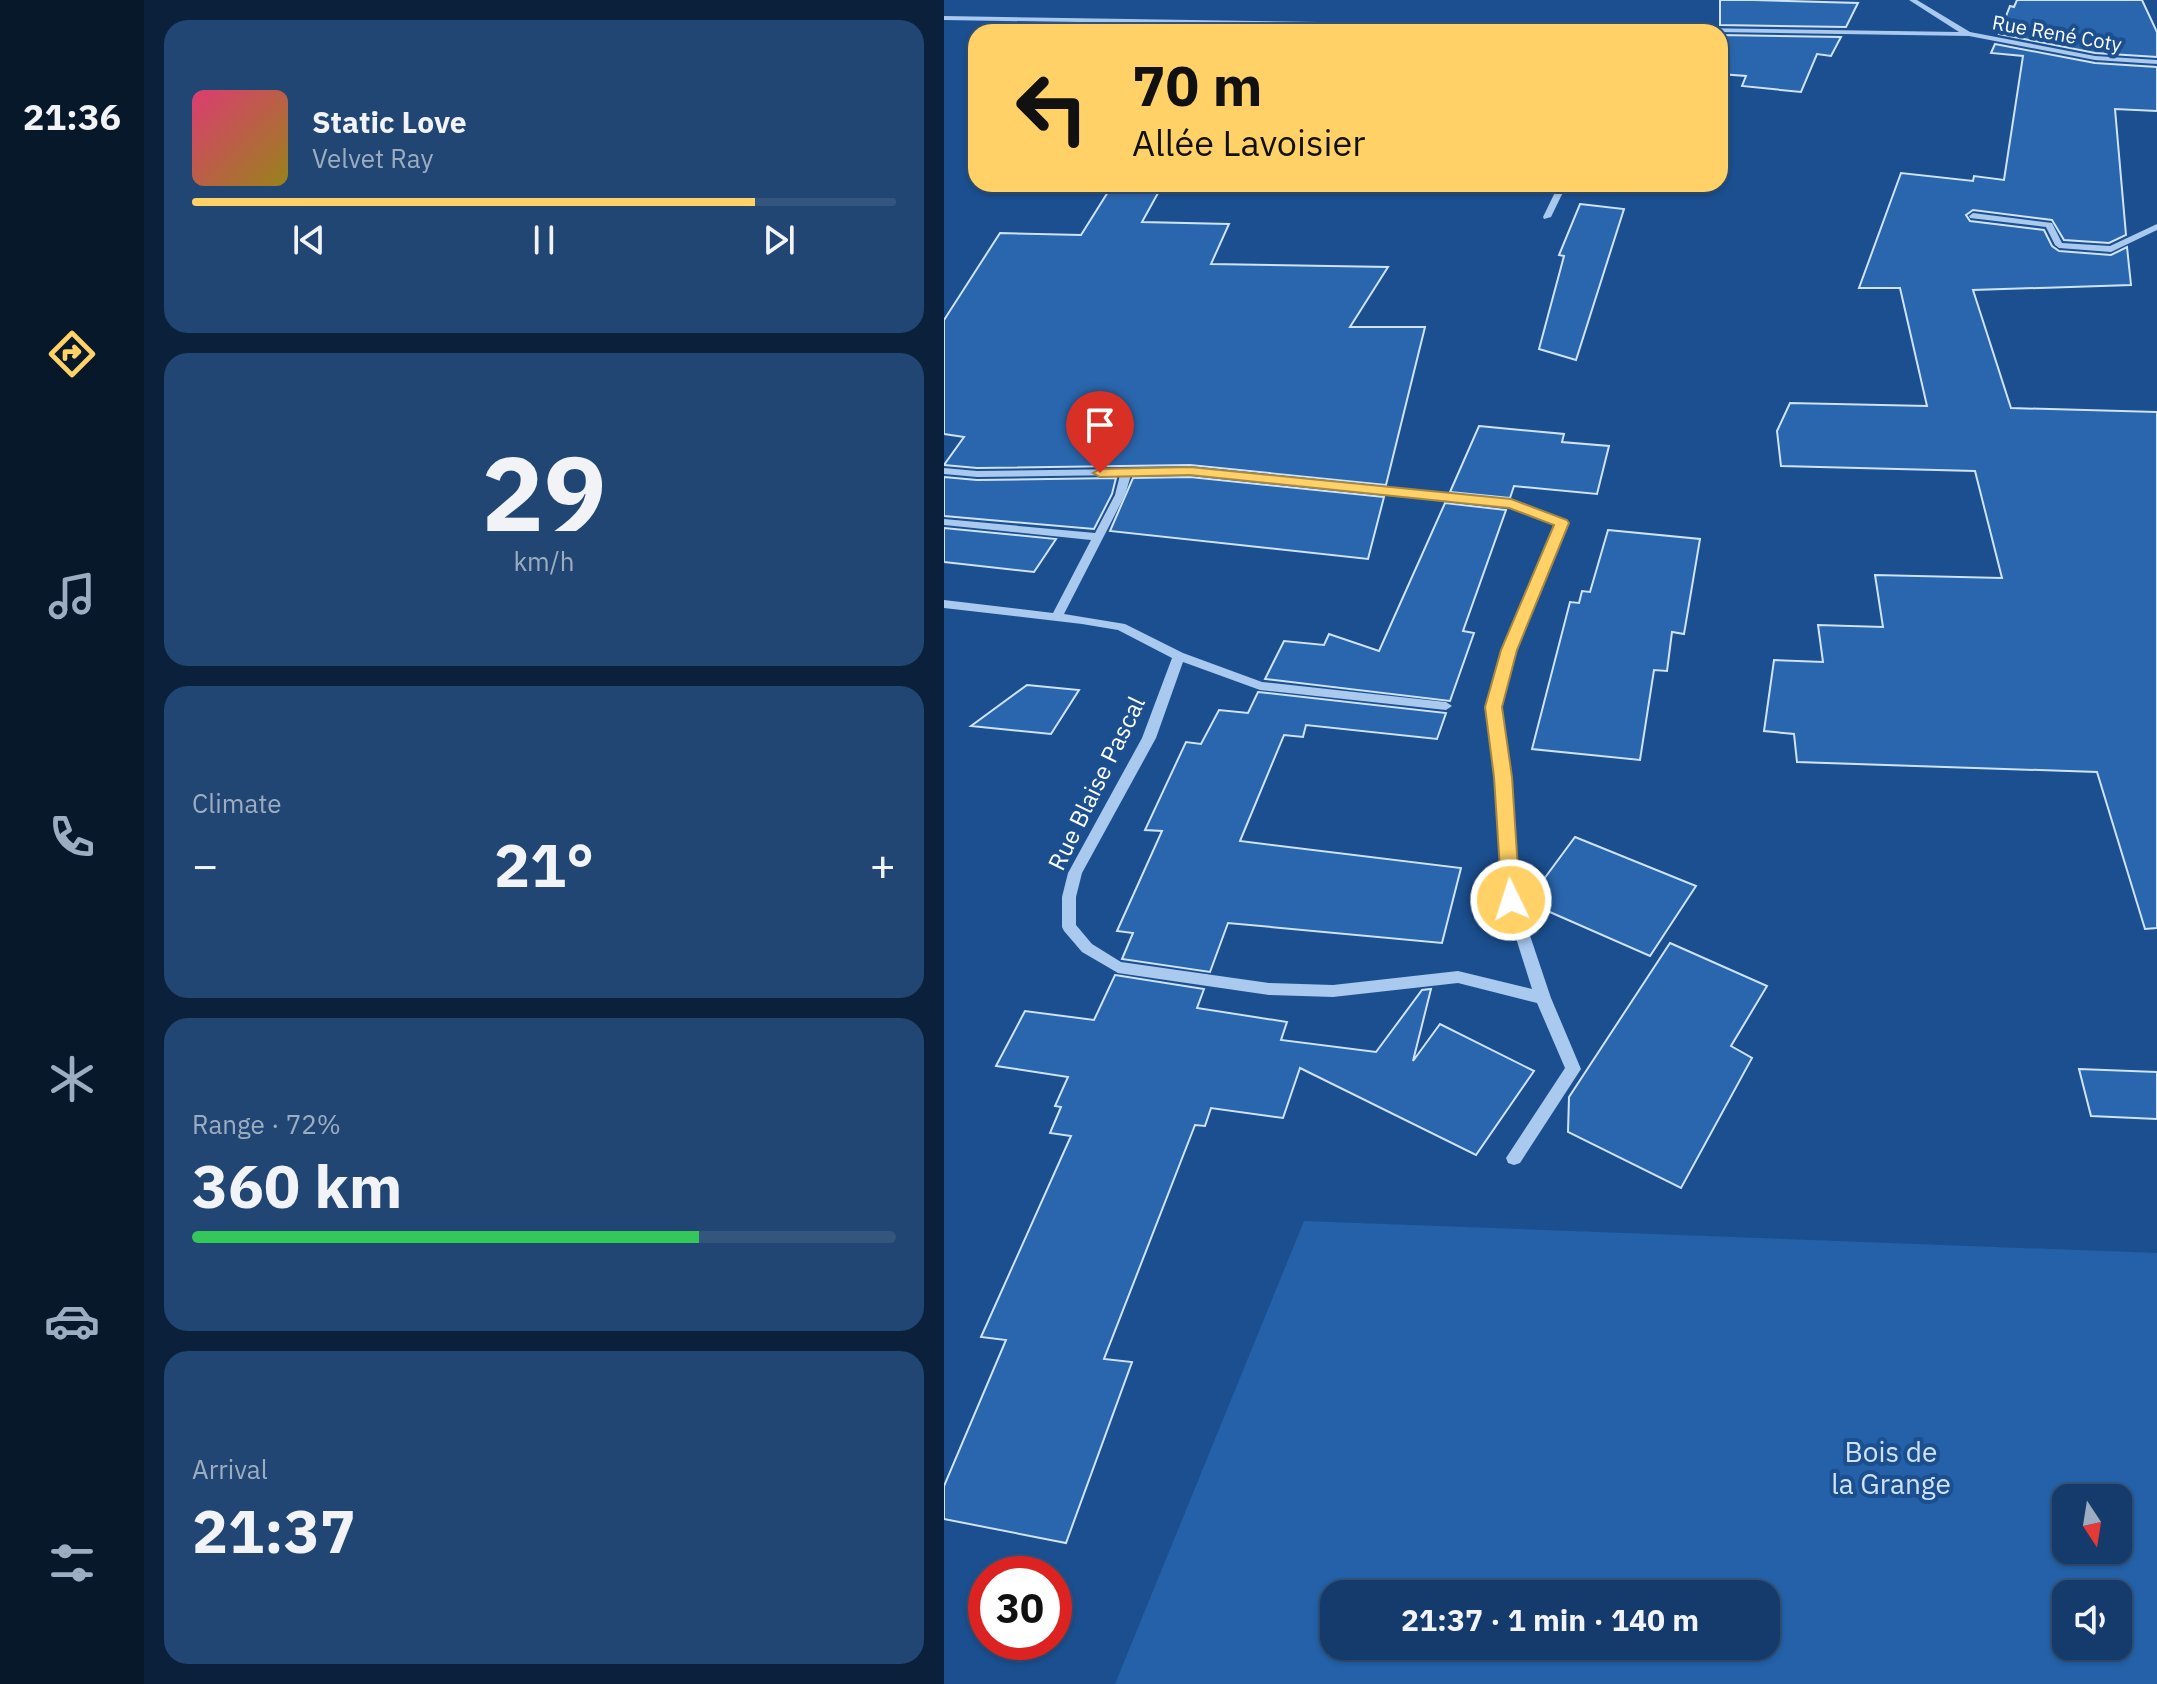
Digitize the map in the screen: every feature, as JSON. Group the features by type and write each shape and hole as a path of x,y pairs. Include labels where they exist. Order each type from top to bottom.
{"street":[{"path":"1912,0 1969,34"},
{"name":"Rue René Coty","path":"944,18 1290,24"},
{"name":"Rue René Coty","path":"1728,31 1969,34 2095,58 2157,62"},
{"path":"1547,217 1559,192"},
{"path":"1973,216 2049,225 2059,245 2111,249 2157,227"},
{"path":"944,471 977,474 1190,471 1511,504 1562,523 1509,650 1493,707 1503,777 1511,900 1543,998 1573,1069 1514,1158"},
{"path":"1057,617 1120,495 1126,472"},
{"path":"944,522 1098,537"},
{"path":"944,604 1121,627 1179,656 1260,686 1446,706"},
{"name":"Rue Blaise Pascal","path":"1179,656 1149,738 1075,873 1069,897 1069,927 1087,948 1118,967 1269,989 1333,991 1458,977 1543,998"}],"green space":[{"name":"Bois de la Grange","path":"1304,1221 2157,1253 2157,1684 1115,1684"}],"building":[{"path":"1720,0 1858,3 1846,27 1720,24"},
{"path":"2017,0 2142,0 2157,32 2157,57 2095,53 1999,34 2010,6 2014,7"},
{"path":"1728,35 1841,37 1831,56 1817,54 1801,92 1742,86 1746,76 1728,75"},
{"path":"1995,44 2095,63 2157,67 2157,111 2115,109 2126,235 2109,243 2064,240 2052,220 1973,210 1966,215 1970,221 2044,230 2052,246 2059,251 2111,255 2127,247 2131,285 1973,290 2011,408 2157,412 2157,928 2145,929 2097,772 1797,762 1794,734 1764,731 1774,660 1823,662 1818,625 1883,627 1875,575 2002,578 1975,471 1781,466 1777,431 1790,403 1927,406 1900,288 1859,288 1901,173 1973,181 1974,176 2004,180 2023,56 1991,53"},
{"path":"1108,192 1159,192 1142,222 1229,224 1211,264 1388,267 1350,327 1425,327 1386,485 1190,465 977,468 944,465 964,437 944,434 944,320 1000,233 1081,235"},
{"path":"1580,204 1624,209 1576,360 1539,349 1564,256 1559,255"},
{"path":"1479,426 1564,434 1562,442 1609,446 1597,494 1514,486 1510,498 1450,492"},
{"path":"944,477 977,480 1116,478 1112,494 1094,529 944,516"},
{"path":"1190,477 1384,497 1368,559 1110,531 1133,478"},
{"path":"1445,503 1506,510 1463,631 1474,633 1450,701 1265,679 1284,641 1324,645 1329,634 1379,651"},
{"path":"944,528 1056,539 1034,572 944,562"},
{"path":"1608,530 1700,539 1684,634 1672,632 1667,671 1654,670 1640,760 1532,749 1570,602 1579,603 1582,591 1590,592"},
{"path":"1027,685 1079,690 1051,734 971,726"},
{"path":"1258,692 1446,713 1437,739 1306,725 1303,737 1284,735 1240,841 1461,868 1442,943 1228,923 1210,972 1122,959 1133,933 1117,931 1162,831 1145,830 1186,742 1201,744 1219,710 1248,713"},
{"path":"1575,837 1696,886 1650,956 1527,902"},
{"path":"1670,943 1767,986 1731,1046 1752,1058 1681,1188 1568,1132 1569,1097"},
{"path":"1115,975 1204,989 1197,1008 1287,1022 1281,1040 1376,1052 1422,990 1431,989 1413,1061 1440,1024 1534,1071 1476,1155 1300,1068 1283,1118 1211,1108 1205,1126 1195,1125 1104,1359 1132,1362 1066,1543 944,1519 944,1486 1006,1340 981,1337 1071,1136 1050,1133 1061,1107 1055,1106 1068,1077 996,1066 1025,1011 1094,1020"},
{"path":"2079,1069 2157,1072 2157,1119 2091,1116"}],"route":[{"path":"1100,473 1190,471 1511,504 1562,523 1509,650 1493,707 1503,777 1511,900"}]}
